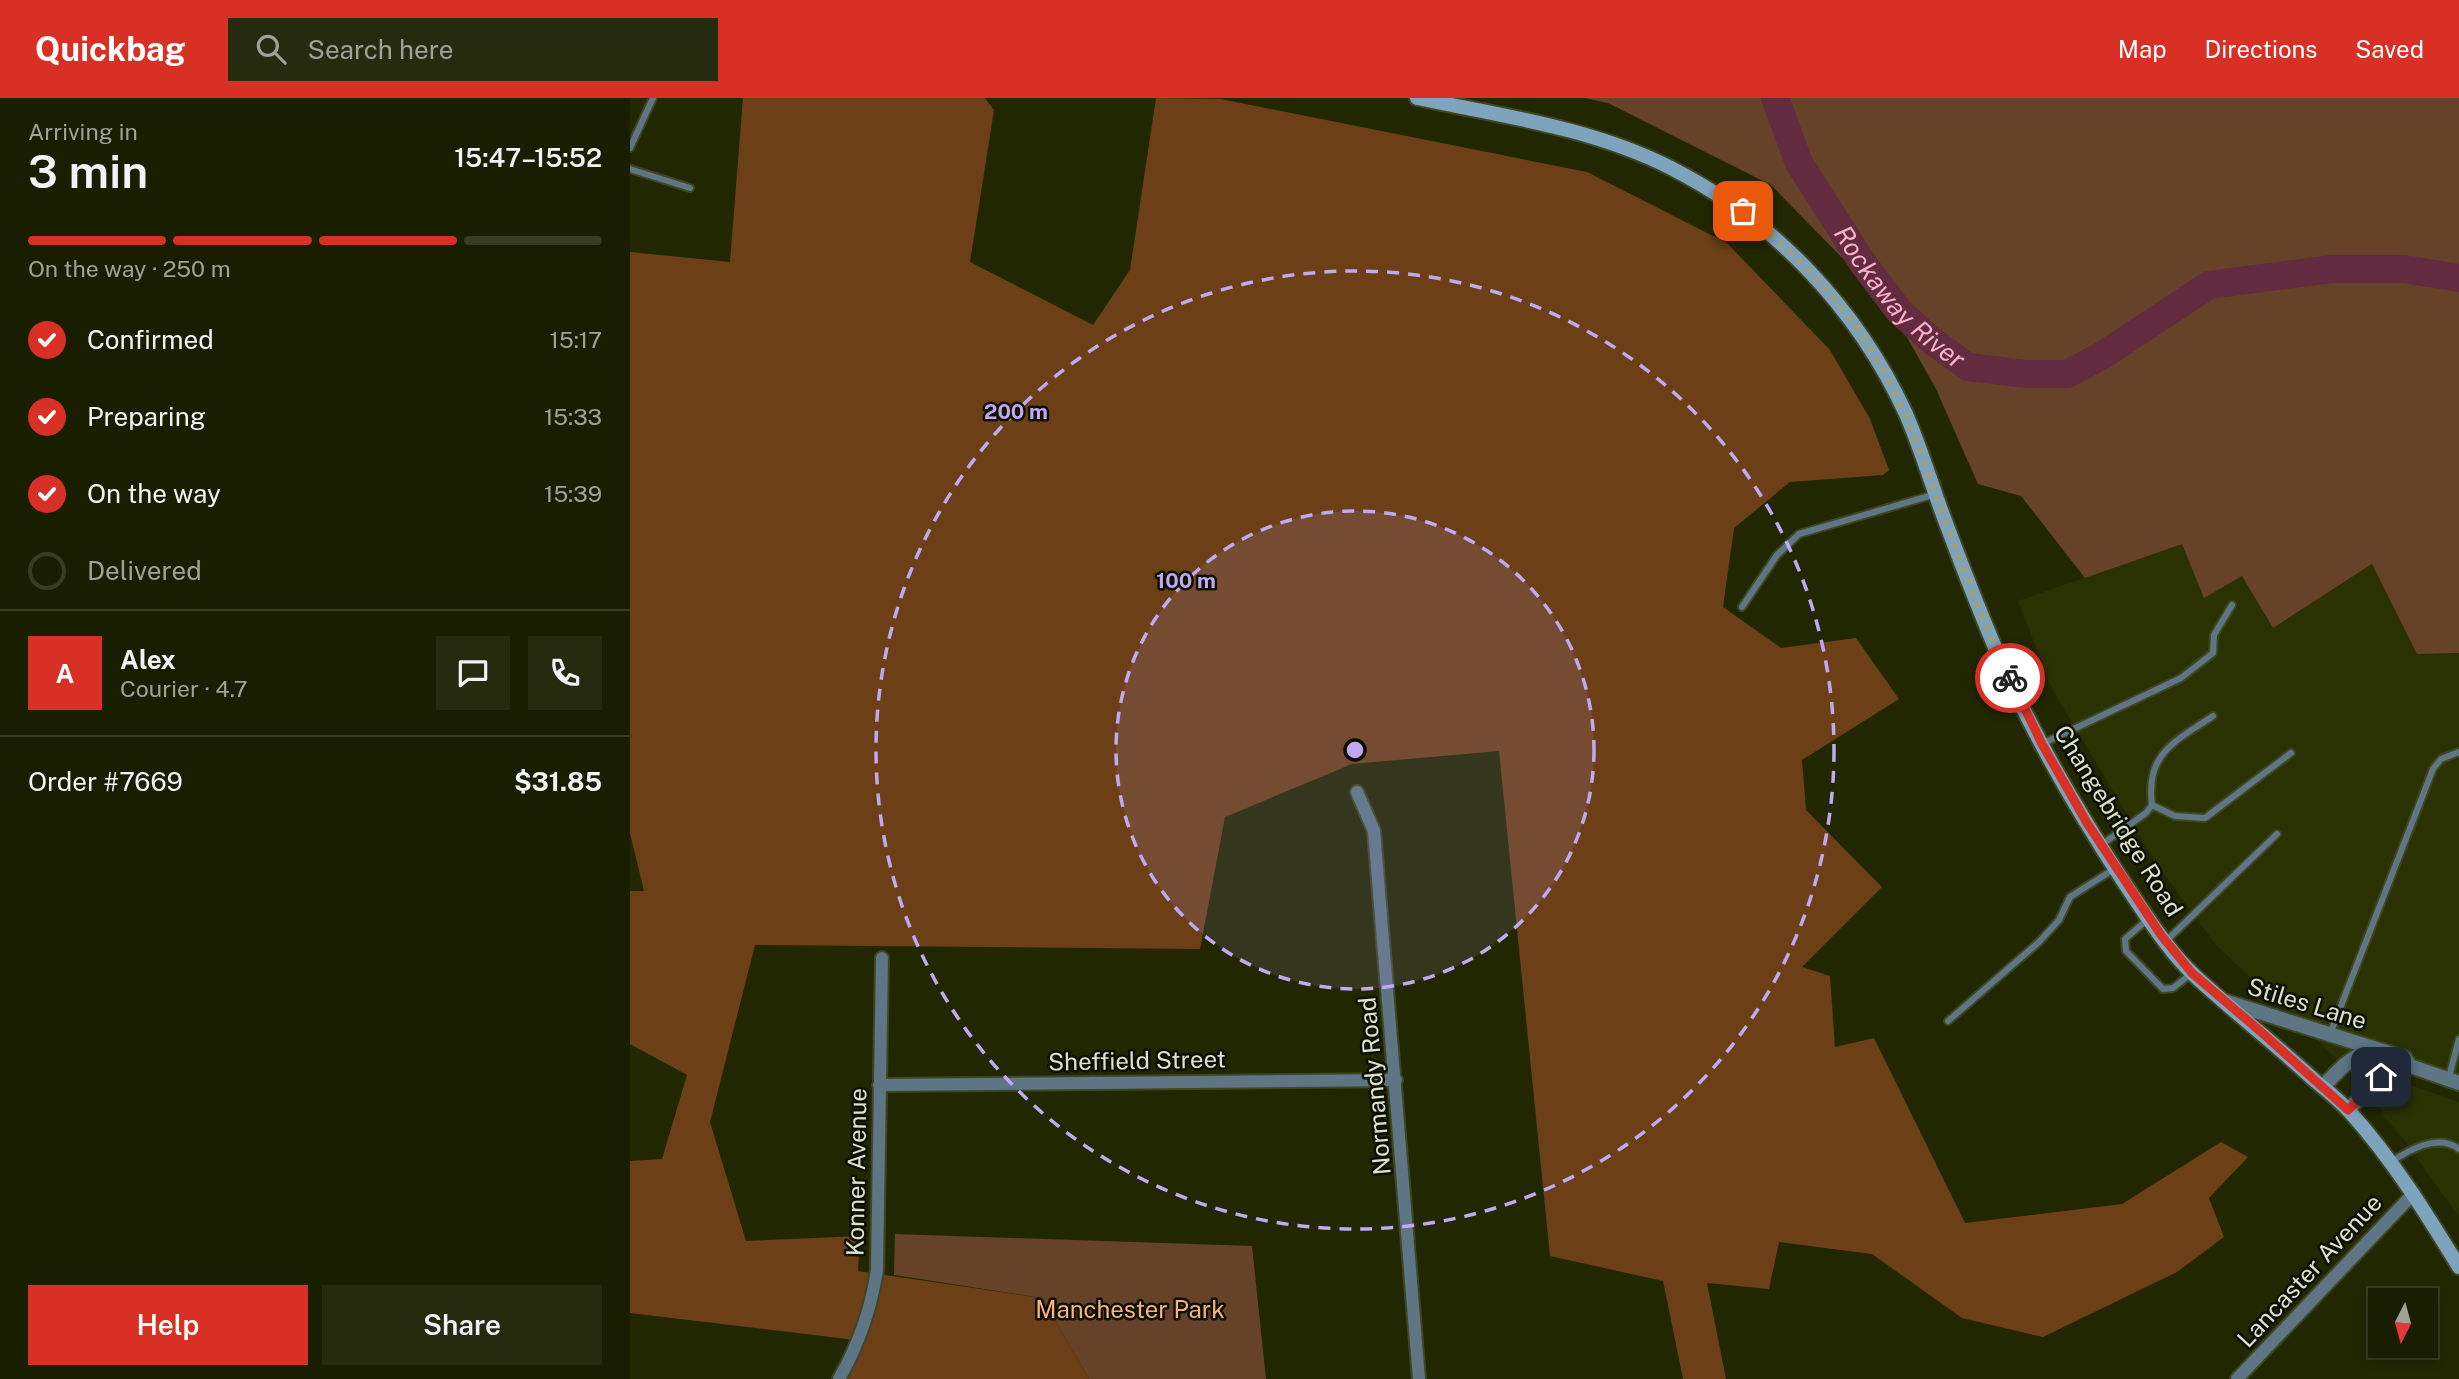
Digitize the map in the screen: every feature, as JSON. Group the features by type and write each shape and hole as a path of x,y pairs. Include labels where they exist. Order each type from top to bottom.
{"main road":[{"name":"Changebridge Road","path":"1417,98 1533,121 1627,149 1710,189 1743,211 1808,269 1837,302 1886,374 1905,413 1997,652 2042,744 2115,868 2149,918 2192,973 2348,1110 2453,1244 2459,1267"}],"street":[{"name":"Normandy Road","path":"1357,792 1374,831 1419,1379"},
{"name":"Konner Avenue","path":"839,1379 864,1328 877,1270 880,1216 882,958"},
{"name":"Stiles Lane","path":"2227,1003 2405,1058 2410,1066 2454,1081"},
{"name":"Stiles Lane","path":"2323,1087 2340,1067 2373,1048"},
{"path":"2348,1110 2381,1077 2410,1066"},
{"name":"Sheffield Street","path":"879,1085 1395,1080"},
{"name":"Lancaster Avenue","path":"2237,1379 2414,1193"}],"lane":[{"path":"630,148 653,98"},
{"path":"630,169 690,188"},
{"path":"1742,607 1777,555 1799,534 1936,494"},
{"path":"2042,744 2181,678 2213,653 2214,635 2232,605"},
{"path":"2101,845 2146,813 2152,805 2150,792 2158,758 2170,745 2213,716"},
{"path":"2330,1034 2432,769 2441,759 2459,752"},
{"path":"2152,805 2175,816 2205,818 2291,753"},
{"path":"2166,941 2277,834"},
{"path":"1948,1021 2039,942 2059,920 2070,897 2115,868"},
{"path":"2149,918 2125,939 2126,951 2163,989 2173,988 2192,973"},
{"path":"2454,1081 2459,1039"},
{"path":"2391,1162 2414,1148 2432,1144 2445,1143 2459,1149"}],"shaded area":[{"path":"743,98 985,98 994,110 970,262 1093,325 1130,270 1156,98 1221,99 1587,172 1727,243 1830,350 1870,419 1889,470 1883,475 1790,482 1734,528 1723,607 1781,648 1856,638 1899,699 1802,760 1806,810 1882,887 1802,967 1830,976 1835,1047 1874,1038 1965,1223 2122,1204 2221,1142 2248,1157 2209,1198 2224,1237 2177,1272 2043,1337 1962,1318 1872,1254 1779,1242 1769,1289 1707,1283 1726,1379 1683,1379 1663,1281 1550,1256 1499,751 1352,764 1225,817 1200,949 755,945 710,1122 746,1241 860,1236 858,1271 1042,1298 1089,1379 836,1379 855,1340 630,1313 630,1161 662,1159 687,1075 630,1044 630,891 644,891 630,833 630,252 730,262"},
{"path":"2183,543 2204,597 2242,576 2273,628 2372,564 2417,654 2459,653 2459,1085 2388,1057 2355,1076 2216,945 2156,863 2051,687 2018,601"},
{"path":"2407,1084 2459,1102 2459,1217 2403,1138 2384,1117 2381,1104 2385,1094 2395,1085"}],"green space":[{"path":"1585,98 2459,98 2459,653 2417,654 2372,564 2273,628 2242,576 2204,598 2182,544 2085,578 2021,496 1978,484 1936,389 1890,307 1771,185 1608,103"},
{"name":"Manchester Park","path":"895,1234 1252,1246 1266,1379 1089,1379 1042,1298 894,1275"}],"waterway":[{"name":"Rockaway River","path":"1775,98 1799,163 1862,262 1899,311 1931,340 1968,367 2026,374 2067,374 2103,355 2209,285 2332,269 2404,269 2459,278"}],"way so far":[{"path":"1743,211 1777,239 1823,285 1863,337 1886,374 1913,432 1962,566 2010,678"}],"route":[{"path":"2010,678 2042,744 2087,823 2125,884 2192,973 2348,1110 2381,1077"}]}
